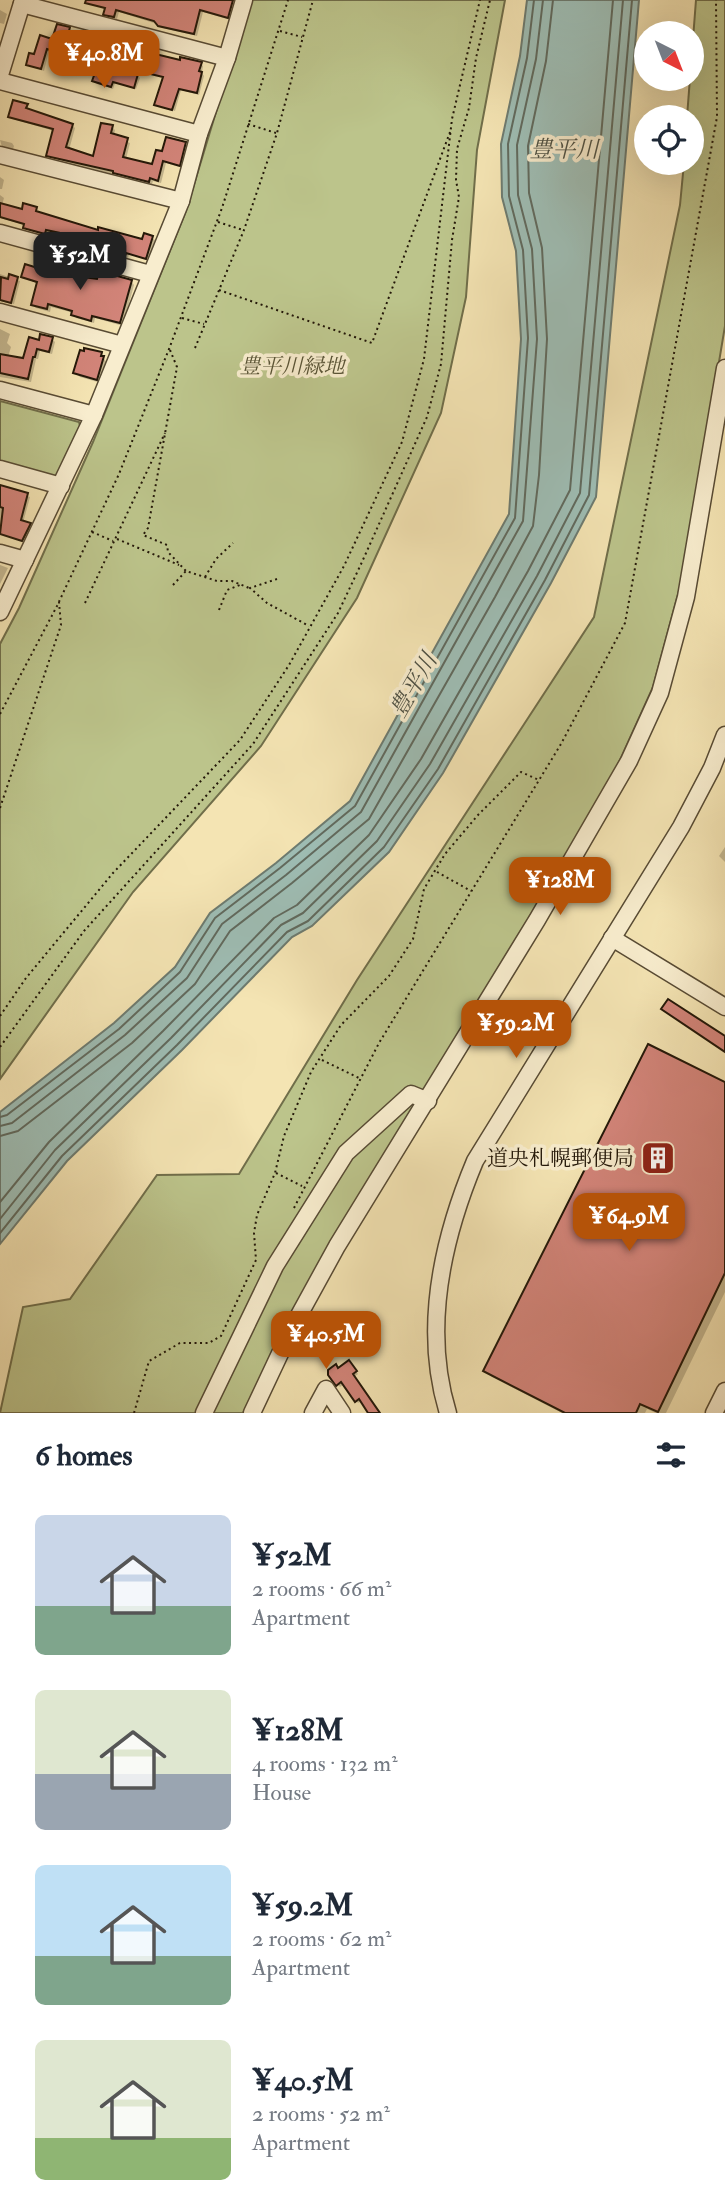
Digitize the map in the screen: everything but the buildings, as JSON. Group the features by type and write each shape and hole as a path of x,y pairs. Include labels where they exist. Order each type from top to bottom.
{"street":[{"path":"0,612 93,415 181,201 199,134 227,58 244,0"},
{"path":"0,75 23,2 227,58"},
{"path":"0,81 199,134"},
{"path":"0,155 181,201"},
{"path":"0,233 150,274"},
{"path":"0,312 122,345"},
{"path":"252,1413 292,1328 337,1246 537,920 629,761 660,693 686,597 725,368"},
{"path":"0,390 93,415"},
{"path":"0,469 61,486"},
{"path":"0,554 25,560"},
{"path":"448,1413 440,1388 435,1339 445,1246 457,1203 475,1161 681,827 712,768 725,735"},
{"path":"612,938 725,1007"},
{"path":"204,1413 275,1266 346,1153 411,1094 428,1101"},
{"path":"313,1413 326,1389 342,1413"},
{"path":"714,1413 725,1391"}],"path":[{"path":"0,714 60,601 119,474 170,349 216,222 288,0"},
{"path":"195,348 244,230 277,133 313,0"},
{"path":"0,1016 26,978 113,873 240,740 289,665 344,566 402,442 424,359 451,128 480,0"},
{"path":"0,1046 84,931 253,744 338,613 362,562 427,417 441,364 459,197 456,180 457,149 469,108 476,58 490,0"},
{"path":"292,1212 379,1043 561,744 625,623 717,117 716,0"},
{"path":"279,30 303,38"},
{"path":"248,124 277,133"},
{"path":"219,290 372,344 451,128"},
{"path":"216,222 244,230"},
{"path":"181,318 205,324"},
{"path":"170,349 177,367 148,528 143,535 167,545 168,552 186,571 216,581 232,581 250,588 267,603 310,627"},
{"path":"85,603 166,430"},
{"path":"92,531 180,565"},
{"path":"205,577 216,559 233,543"},
{"path":"173,586 186,571"},
{"path":"250,588 277,579"},
{"path":"219,610 227,590 240,585"},
{"path":"0,807 61,625 60,601"},
{"path":"134,1413 149,1361 180,1343 209,1343 221,1336 256,1260 254,1233 263,1198 275,1173 284,1136 311,1072 341,1025 389,976 413,939 424,889 445,854 478,815 521,772 539,780"},
{"path":"436,871 471,891"},
{"path":"321,1059 361,1079"},
{"path":"275,1173 304,1187"}],"green space":[{"name":"豊平川緑地","path":"250,0 505,0 477,150 466,297 441,413 357,598 261,746 133,892 0,1079 0,644 19,608 93,442 186,211"},
{"path":"696,0 725,0 725,326 684,572 653,687 606,791 334,1238 243,1413 0,1413 23,1307 70,1299 157,1175 239,1174 357,980 594,617 680,205 683,175 704,175 704,105 688,105 689,91 704,91 704,21 694,21"},
{"path":"0,401 79,422 80,426 56,477 0,462"}],"water":[{"name":"豊平川","path":"527,0 639,0 637,21 634,21 634,58 596,497 551,583 443,773 389,852 312,926 292,937 182,1050 67,1161 0,1244 0,1112 114,1023 175,967 210,913 276,863 350,801 509,514 521,339 516,251 502,197 501,144 520,56"}],"place":[{"name":"道央札幌郵便局","path":"658,1158"}]}
